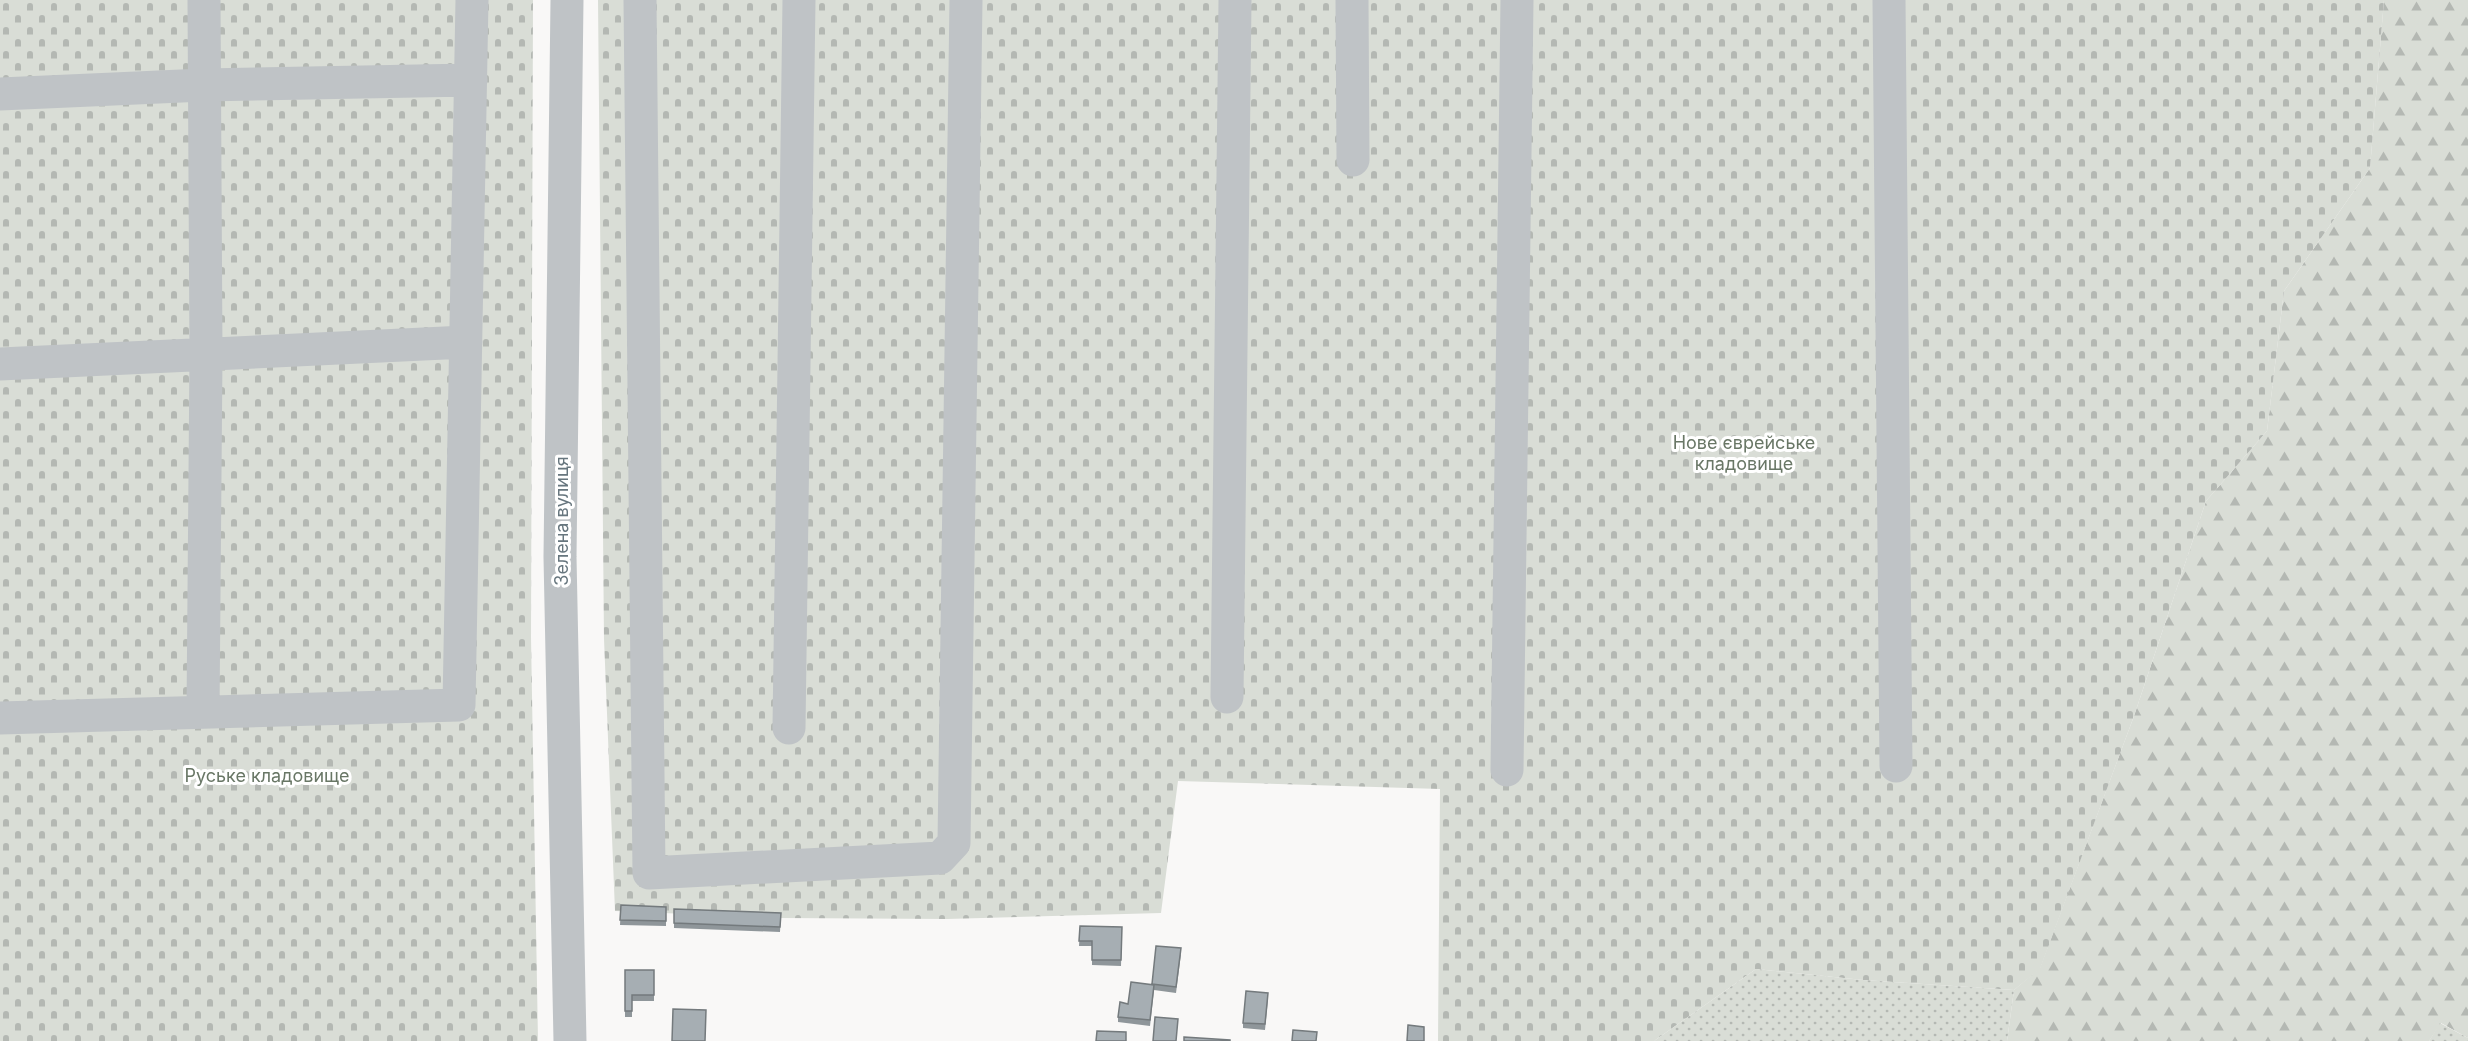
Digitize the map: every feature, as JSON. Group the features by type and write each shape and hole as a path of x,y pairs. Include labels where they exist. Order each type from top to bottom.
{"street":[{"path":"203,712 206,355 204,0"},
{"path":"0,718 459,705 472,0"},
{"name":"Зелена вулиця","path":"567,0 560,557 570,1041"},
{"path":"640,0 650,873 940,858 954,843 966,0"},
{"path":"789,728 799,0"},
{"path":"1227,697 1234,0"},
{"path":"1352,0 1353,159"},
{"path":"1507,770 1517,0"},
{"path":"1889,0 1896,766"},
{"path":"0,94 204,85 471,80"},
{"path":"0,364 466,342"}],"green space":[{"name":"Руське кладовище","path":"0,0 533,0 531,637 538,1041 0,1041"},
{"name":"Нове єврейське кладовище","path":"598,0 2384,0 2370,168 2284,291 2267,431 2206,501 2134,716 2040,969 2014,990 1863,980 1756,969 1654,1041 1438,1041 1440,789 1178,781 1161,913 947,919 781,918 615,911 604,639"},
{"path":"2384,0 2468,0 2468,1038 2441,1023 2429,1041 2007,1041 2014,990 2040,968 2134,716 2206,501 2267,431 2284,291 2370,168"},
{"path":"1756,969 1863,980 2014,990 2007,1041 1654,1041"},
{"path":"2440,1023 2468,1038 2468,1041 2429,1041"}],"building":[{"path":"621,905 666,907 666,921 620,920"},
{"path":"674,909 781,913 780,927 674,923"},
{"path":"1080,926 1122,927 1121,960 1092,960 1092,941 1079,941"},
{"path":"1156,946 1181,948 1176,987 1152,984"},
{"path":"625,970 654,970 654,995 632,995 632,1011 625,1011"},
{"path":"1131,982 1154,985 1150,1020 1118,1017 1120,1002 1128,1004"},
{"path":"1246,991 1268,993 1265,1024 1243,1023"},
{"path":"673,1009 706,1010 705,1041 672,1041"},
{"path":"1155,1017 1178,1019 1176,1041 1153,1041"},
{"path":"1408,1025 1424,1027 1424,1041 1407,1041"},
{"path":"1293,1030 1317,1032 1316,1041 1292,1041"},
{"path":"1097,1031 1126,1032 1126,1041 1096,1041"},
{"path":"1184,1037 1230,1040 1230,1041 1184,1041"}]}
